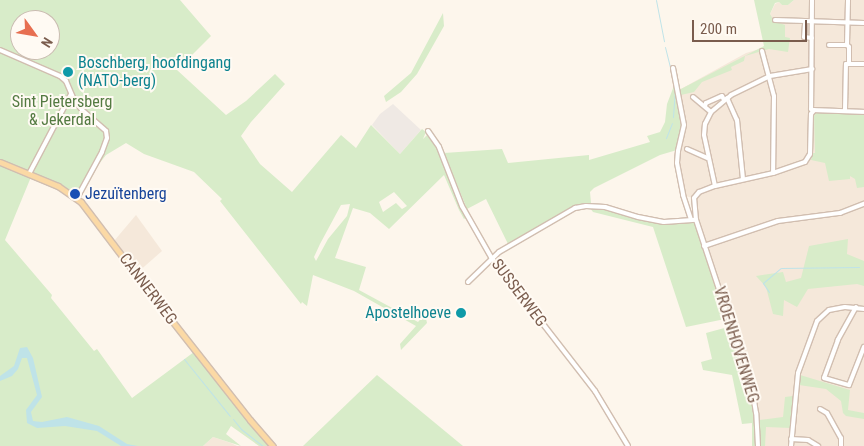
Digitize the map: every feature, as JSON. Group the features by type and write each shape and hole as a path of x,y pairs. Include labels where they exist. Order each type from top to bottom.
{"main road":[{"name":"CANNERWEG","path":"0,162 64,189 77,198 250,420 273,446"}],"street":[{"path":"694,220 694,198 700,192 715,186 801,164 808,158 813,110 811,108 812,0"},
{"path":"848,0 847,45 849,47 849,64"},
{"path":"775,20 864,23"},
{"path":"805,24 804,37 812,38"},
{"path":"829,45 847,45"},
{"path":"0,50 55,73 66,81 71,94 82,110 103,127 107,138 100,156 77,198"},
{"path":"762,50 770,76 775,115 773,172"},
{"path":"845,110 846,64 864,64"},
{"path":"673,68 684,125 677,163 683,195 694,220"},
{"path":"715,186 707,158 704,129 711,112 726,99 770,76 812,69"},
{"path":"29,174 71,94"},
{"path":"705,106 706,103 722,96 726,99 737,120 743,180"},
{"path":"693,97 711,112"},
{"path":"813,110 864,112"},
{"name":"SUSSERWEG","path":"428,131 439,147 462,206 491,257 596,391 628,446"},
{"path":"687,149 707,158"},
{"path":"704,246 778,221 840,213 864,204"},
{"path":"468,282 491,257 561,215 586,206 612,209 653,220 694,220"},
{"name":"VROENHOVENWEG","path":"694,220 752,389 757,418 758,446"},
{"path":"791,446 798,373 818,321 829,310 856,307 864,309"},
{"path":"856,307 838,340 824,376 826,380 848,386 864,347"},
{"path":"820,409 826,413 841,438 841,446"},
{"path":"792,439 808,440 818,446"}],"shaded area":[{"path":"794,0 864,0 864,446 757,446 756,421 734,338 694,219 693,198 685,196 676,167 679,90 746,53 774,45 770,14 775,4 779,2 782,5 788,5"},
{"path":"393,104 421,130 400,154 372,125 380,114"},
{"path":"136,215 162,251 137,273 114,241"},
{"path":"213,437 231,443 237,446 203,446"}],"green space":[{"name":"Sint Pietersberg & Jekerdal","path":"0,0 180,0 211,36 178,69 150,67 159,70 177,70 226,115 246,101 275,74 285,84 241,136 260,164 292,192 341,135 356,148 371,125 400,154 422,129 426,132 423,139 429,133 435,141 467,217 464,219 459,210 444,175 389,229 370,213 353,208 335,258 366,267 359,290 418,322 425,314 427,323 401,350 400,344 416,326 354,291 313,275 307,306 302,302 301,304 220,201 222,199 194,172 144,154 126,143 106,155 78,202 60,189 31,177 5,240 52,295 51,298 94,351 97,349 132,398 194,352 270,446 259,446 231,426 226,434 241,446 213,437 203,446 0,446","holes":["394,192 407,206 402,209 396,203 383,212 379,202","350,204 347,216 328,239 316,261 314,257 341,205"]},
{"path":"754,0 794,0 788,5 782,5 779,2 775,3 770,14 774,21 785,25 785,37 790,38 788,52 769,49 745,56 744,61 731,67 732,70 702,82 694,92 681,95 679,90 764,46"},
{"path":"443,13 444,26 417,74 401,92 386,102 384,96 411,73"},
{"path":"675,83 683,124 677,150 660,155 594,188 590,192 591,203 568,209 508,244 486,199 467,209 444,153 502,149 508,163 589,155 589,160 650,142 647,136 660,132 665,122 667,104"},
{"path":"818,111 864,114 864,187 857,188 855,179 850,176 850,179 829,181 825,163 811,160 813,153 815,153 814,116"},
{"path":"590,208 612,211 655,223 694,223 750,384 754,405 757,446 752,446 752,423 742,424 732,375 703,370 701,362 712,359 706,333 728,327 725,319 686,327 653,227 593,212"},
{"path":"848,239 847,254 864,261 864,286 857,284 808,289 797,307 784,300 783,316 773,314 766,287 756,276 783,272 786,282 801,278 809,246"},
{"path":"377,375 463,446 303,446"},
{"path":"800,375 850,390 848,410 864,413 864,419 846,416 843,413 841,401 826,389 799,385"},
{"path":"793,396 791,428 766,427 765,446 759,446 759,420 783,417 785,397"}],"water":[{"path":"27,347 33,358 42,397 31,412 33,421 42,422 67,417 99,426 127,444 138,446 121,446 97,431 65,426 37,428 27,423 26,410 37,395 27,358 22,358 18,369 12,376 0,381 0,376 14,366 20,348"}],"waterway":[{"path":"656,0 664,41"},
{"path":"665,47 670,67"},
{"path":"672,73 673,80"},
{"path":"673,117 675,86"},
{"path":"666,138 672,123"},
{"path":"769,292 763,283 781,268 859,267"},
{"path":"184,359 230,416"},
{"path":"233,419 241,429 263,446"}],"place":[{"name":"Boschberg, hoofdingang (NATO-berg)","path":"68,72"},
{"name":"Jezuïtenberg","path":"75,194"},
{"name":"Apostelhoeve","path":"461,313"}]}
